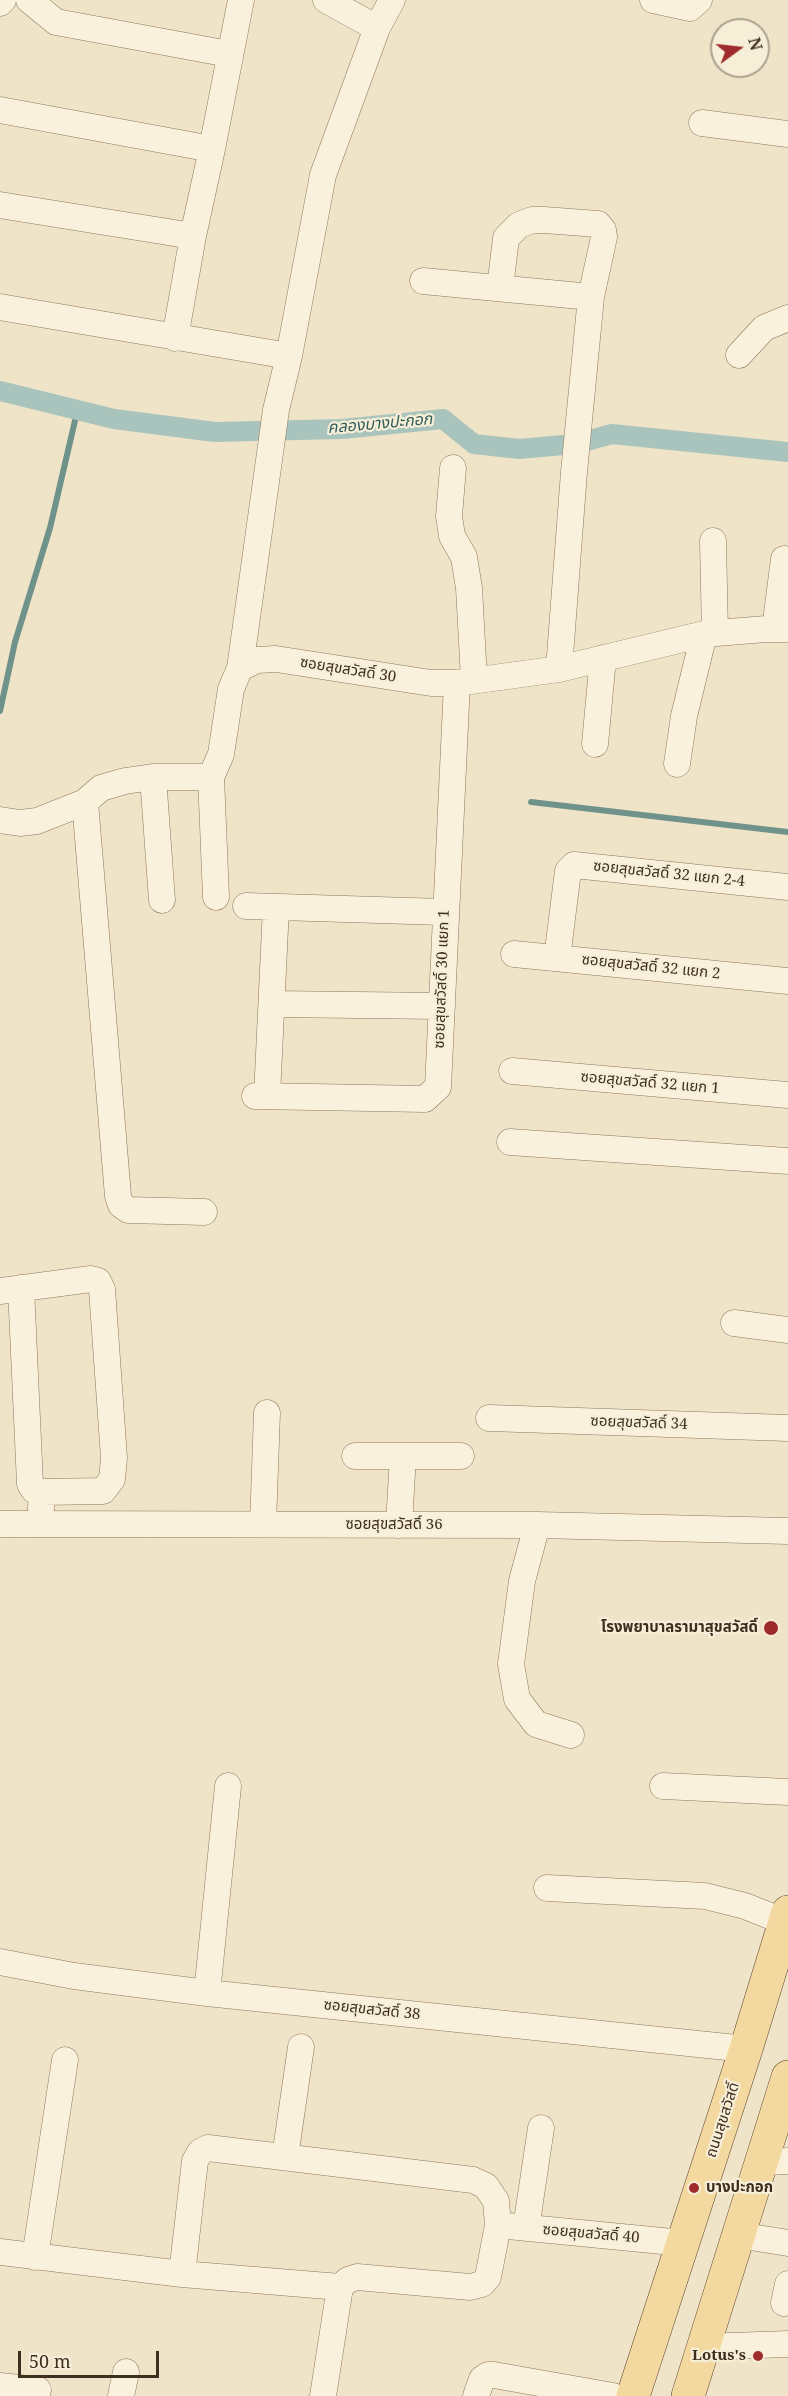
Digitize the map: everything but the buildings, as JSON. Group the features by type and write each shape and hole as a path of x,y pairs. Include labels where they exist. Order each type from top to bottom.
{"main road":[{"name":"ถนนสุขสวัสดิ์","path":"633,2396 746,2049 786,1917"},
{"path":"688,2396 738,2235 774,2161 788,2077"}],"street":[{"path":"29,0 56,22 229,54"},
{"path":"175,338 193,236 241,0"},
{"path":"326,0 377,28"},
{"path":"216,897 211,777 220,754 231,689 240,668 276,410 289,356 323,175 377,28 392,0"},
{"path":"653,0 690,8 699,0"},
{"path":"0,110 212,149"},
{"path":"702,123 788,134"},
{"path":"0,205 193,236"},
{"path":"500,288 506,238 519,225 532,220 544,220 598,224 603,230 604,237 591,297 574,472 559,669"},
{"path":"423,281 591,297"},
{"path":"0,308 289,356"},
{"path":"739,355 764,328 788,318"},
{"name":"ซอยสุขสวัสดิ์ 30 แยก 1","path":"272,1004 261,1096 425,1099 438,1088 444,912 465,681 469,588 464,557 452,536 449,516 453,468"},
{"path":"677,764 684,716 710,634 713,541"},
{"path":"781,629 784,559"},
{"name":"ซอยสุขสวัสดิ์ 30","path":"240,668 257,660 276,659 431,683 465,681 559,669 710,634 781,629"},
{"path":"595,744 603,658"},
{"path":"0,820 20,823 38,821 85,802 101,788 125,781 153,777 211,777"},
{"path":"153,777 162,900"},
{"path":"85,802 118,1196 121,1205 128,1210 204,1212"},
{"name":"ซอยสุขสวัสดิ์ 32 แยก 2-4","path":"557,958 568,871 574,865 788,887"},
{"path":"246,906 444,912"},
{"path":"276,907 272,1004 442,1006"},
{"name":"ซอยสุขสวัสดิ์ 32 แยก 2","path":"514,954 788,981"},
{"name":"ซอยสุขสวัสดิ์ 32 แยก 1","path":"512,1071 788,1095"},
{"path":"510,1142 788,1161"},
{"path":"91,1279 98,1281 102,1289 114,1458 112,1479 103,1491 42,1492 34,1490 30,1484 10,1290 91,1279"},
{"path":"734,1323 788,1330"},
{"path":"264,1524 267,1413"},
{"name":"ซอยสุขสวัสดิ์ 34","path":"489,1418 788,1428"},
{"path":"355,1456 461,1456"},
{"path":"399,1525 403,1456"},
{"path":"40,1524 42,1492"},
{"name":"ซอยสุขสวัสดิ์ 36","path":"0,1524 537,1525 788,1531"},
{"path":"537,1525 522,1581 511,1664 517,1699 536,1724 571,1735"},
{"path":"207,1993 228,1786"},
{"path":"663,1786 788,1792"},
{"path":"547,1888 705,1896 786,1917"},
{"name":"ซอยสุขสวัสดิ์ 38","path":"0,1962 74,1976 207,1993 746,2049"},
{"path":"285,2157 301,2047"},
{"path":"35,2257 65,2060"},
{"path":"526,2228 541,2128"},
{"path":"0,2252 182,2274 340,2287 357,2277 470,2287 482,2284 488,2277 498,2225 496,2201 486,2186 473,2180 208,2148 200,2152 195,2161 182,2274"},
{"name":"ซอยสุขสวัสดิ์ 40","path":"498,2225 683,2242"},
{"path":"738,2235 788,2243"},
{"path":"323,2396 340,2287"},
{"path":"703,2347 788,2344"},
{"path":"476,2396 482,2379 488,2375 494,2375 613,2396"},
{"path":"0,2385 38,2390"}],"waterway":[{"name":"คลองบางปะกอก","path":"0,391 114,419 215,432 342,429 443,419 474,444 519,449 575,444 612,434 788,452"},
{"path":"0,711 15,642 50,528 77,412"},
{"path":"531,802 788,832"}],"place":[{"name":"โรงพยาบาลรามาสุขสวัสดิ์","path":"771,1628"},
{"name":"บางปะกอก","path":"694,2188"},
{"name":"Lotus's","path":"758,2356"}]}
